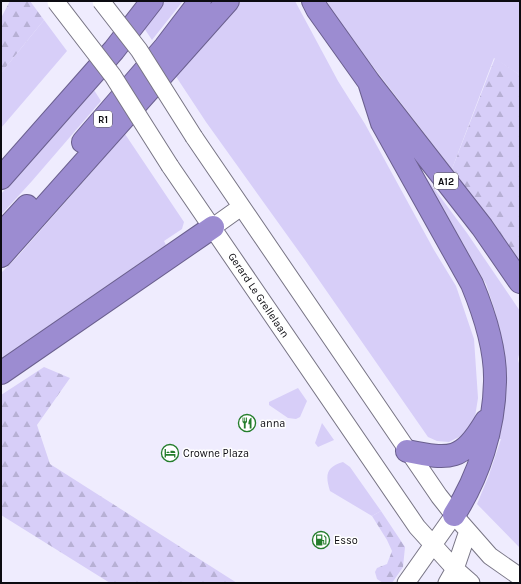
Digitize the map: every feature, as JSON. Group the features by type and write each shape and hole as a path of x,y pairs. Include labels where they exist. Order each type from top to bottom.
{"highway":[{"path":"1,178 114,50 152,1"},
{"name":"R1","path":"1,234 54,177 165,47 200,1"},
{"path":"1,256 16,241 228,1"},
{"name":"A12","path":"315,5 369,82 482,227 520,282"},
{"path":"369,82 382,123 462,265 480,305 492,352 495,381 493,409 484,448 477,473 467,494 454,515"},
{"path":"1,373 213,227"},
{"path":"407,451 431,456 450,456 459,452 470,445 493,409"}],"street":[{"name":"Gerard Le Grellelaan","path":"55,1 113,76 170,166 417,527 433,545 451,576 471,583"},
{"path":"101,1 139,50 194,137 407,451 454,515 468,531 495,560 520,577"},
{"path":"213,227 241,207"},
{"path":"406,583 454,515"},
{"path":"451,576 468,531"}],"green space":[{"path":"10,1 30,1 44,20 1,73 1,18"},
{"path":"165,1 183,1 152,40 144,28"},
{"path":"241,1 295,1 338,81 365,124 434,250 456,286 474,339 478,398 474,423 463,435 449,442 437,441 428,437 305,260 206,122 175,75"},
{"path":"326,1 520,1 520,75 494,58 452,169 334,16"},
{"path":"44,20 67,51 1,128 1,73"},
{"path":"495,58 520,75 520,262 452,169"},
{"path":"94,90 101,101 1,215 1,194"},
{"path":"125,134 184,222 182,229 164,241 166,245 1,359 1,273 18,256"},
{"path":"421,174 424,175 467,233 520,311 520,350 518,359 520,368 520,548 477,504 489,475 501,439 496,439 502,351 495,311 486,284"},
{"path":"44,367 70,378 37,425 50,464 237,583 110,583 1,515 1,395"},
{"path":"298,388 307,401 300,417 296,419 288,418 269,405 269,402"},
{"path":"322,423 334,440 318,447 315,443"},
{"path":"343,462 350,467 381,511 372,516 330,491 327,476 328,472 333,466"},
{"path":"381,511 405,547 403,567 392,583 383,583 377,579 375,572 377,568 387,564 392,551 372,516"}],"place":[{"name":"anna","path":"247,423"},
{"name":"Crowne Plaza","path":"170,453"},
{"name":"Esso","path":"321,540"}]}
